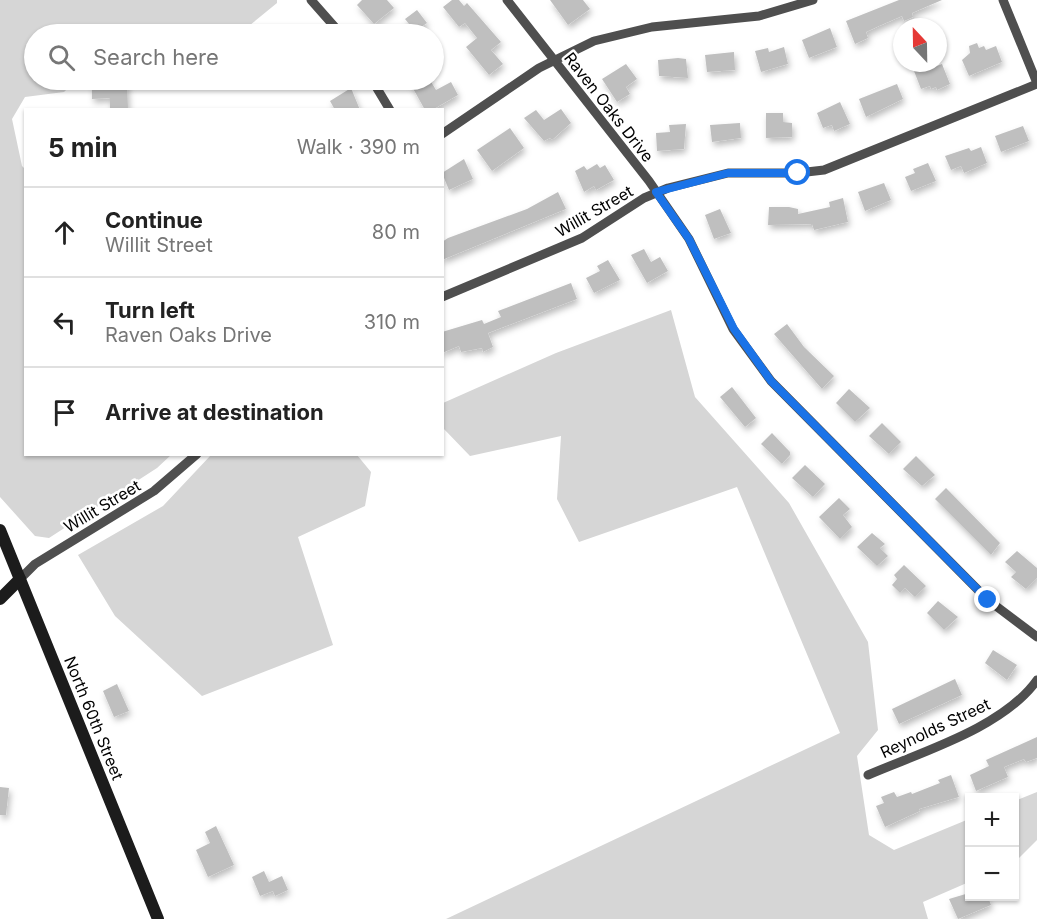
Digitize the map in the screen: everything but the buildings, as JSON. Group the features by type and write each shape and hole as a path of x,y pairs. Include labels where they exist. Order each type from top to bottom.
{"main road":[{"name":"North 60th Street","path":"0,530 158,919"},
{"path":"0,599 20,579"}],"street":[{"path":"311,0 332,24"},
{"name":"Raven Oaks Drive","path":"507,0 656,192 689,239 734,329 771,381 988,600 1037,637"},
{"path":"444,133 553,60 594,40 627,31 748,18 813,0"},
{"path":"1003,0 1037,84"},
{"name":"Willit Street","path":"444,296 582,238 656,192 728,173 798,173 824,170 1037,84"},
{"path":"378,90 389,108"},
{"name":"Willit Street","path":"20,579 35,564 154,491 195,456"},
{"name":"Reynolds Street","path":"868,775 989,722 1017,703 1037,680"}],"shaded area":[{"path":"0,0 277,0 277,3 251,24 24,24 24,90 66,90 25,97 12,119 24,168 24,456 170,456 157,468 49,538 35,536 0,497"},
{"path":"671,310 695,397 789,503 868,642 878,730 857,756 869,835 894,850 965,821 965,884 923,902 928,919 446,919 840,733 737,487 579,542 557,499 561,436 470,456 444,429 444,403 556,353"},
{"path":"210,456 358,456 371,472 365,506 298,537 333,645 202,696 115,616 78,555 163,506"},
{"path":"1037,792 1037,840 1019,858 1019,847 1019,799"}],"route":[{"path":"798,173 760,171 728,173 656,192 689,239 734,329 751,356 771,381 988,600"}]}
